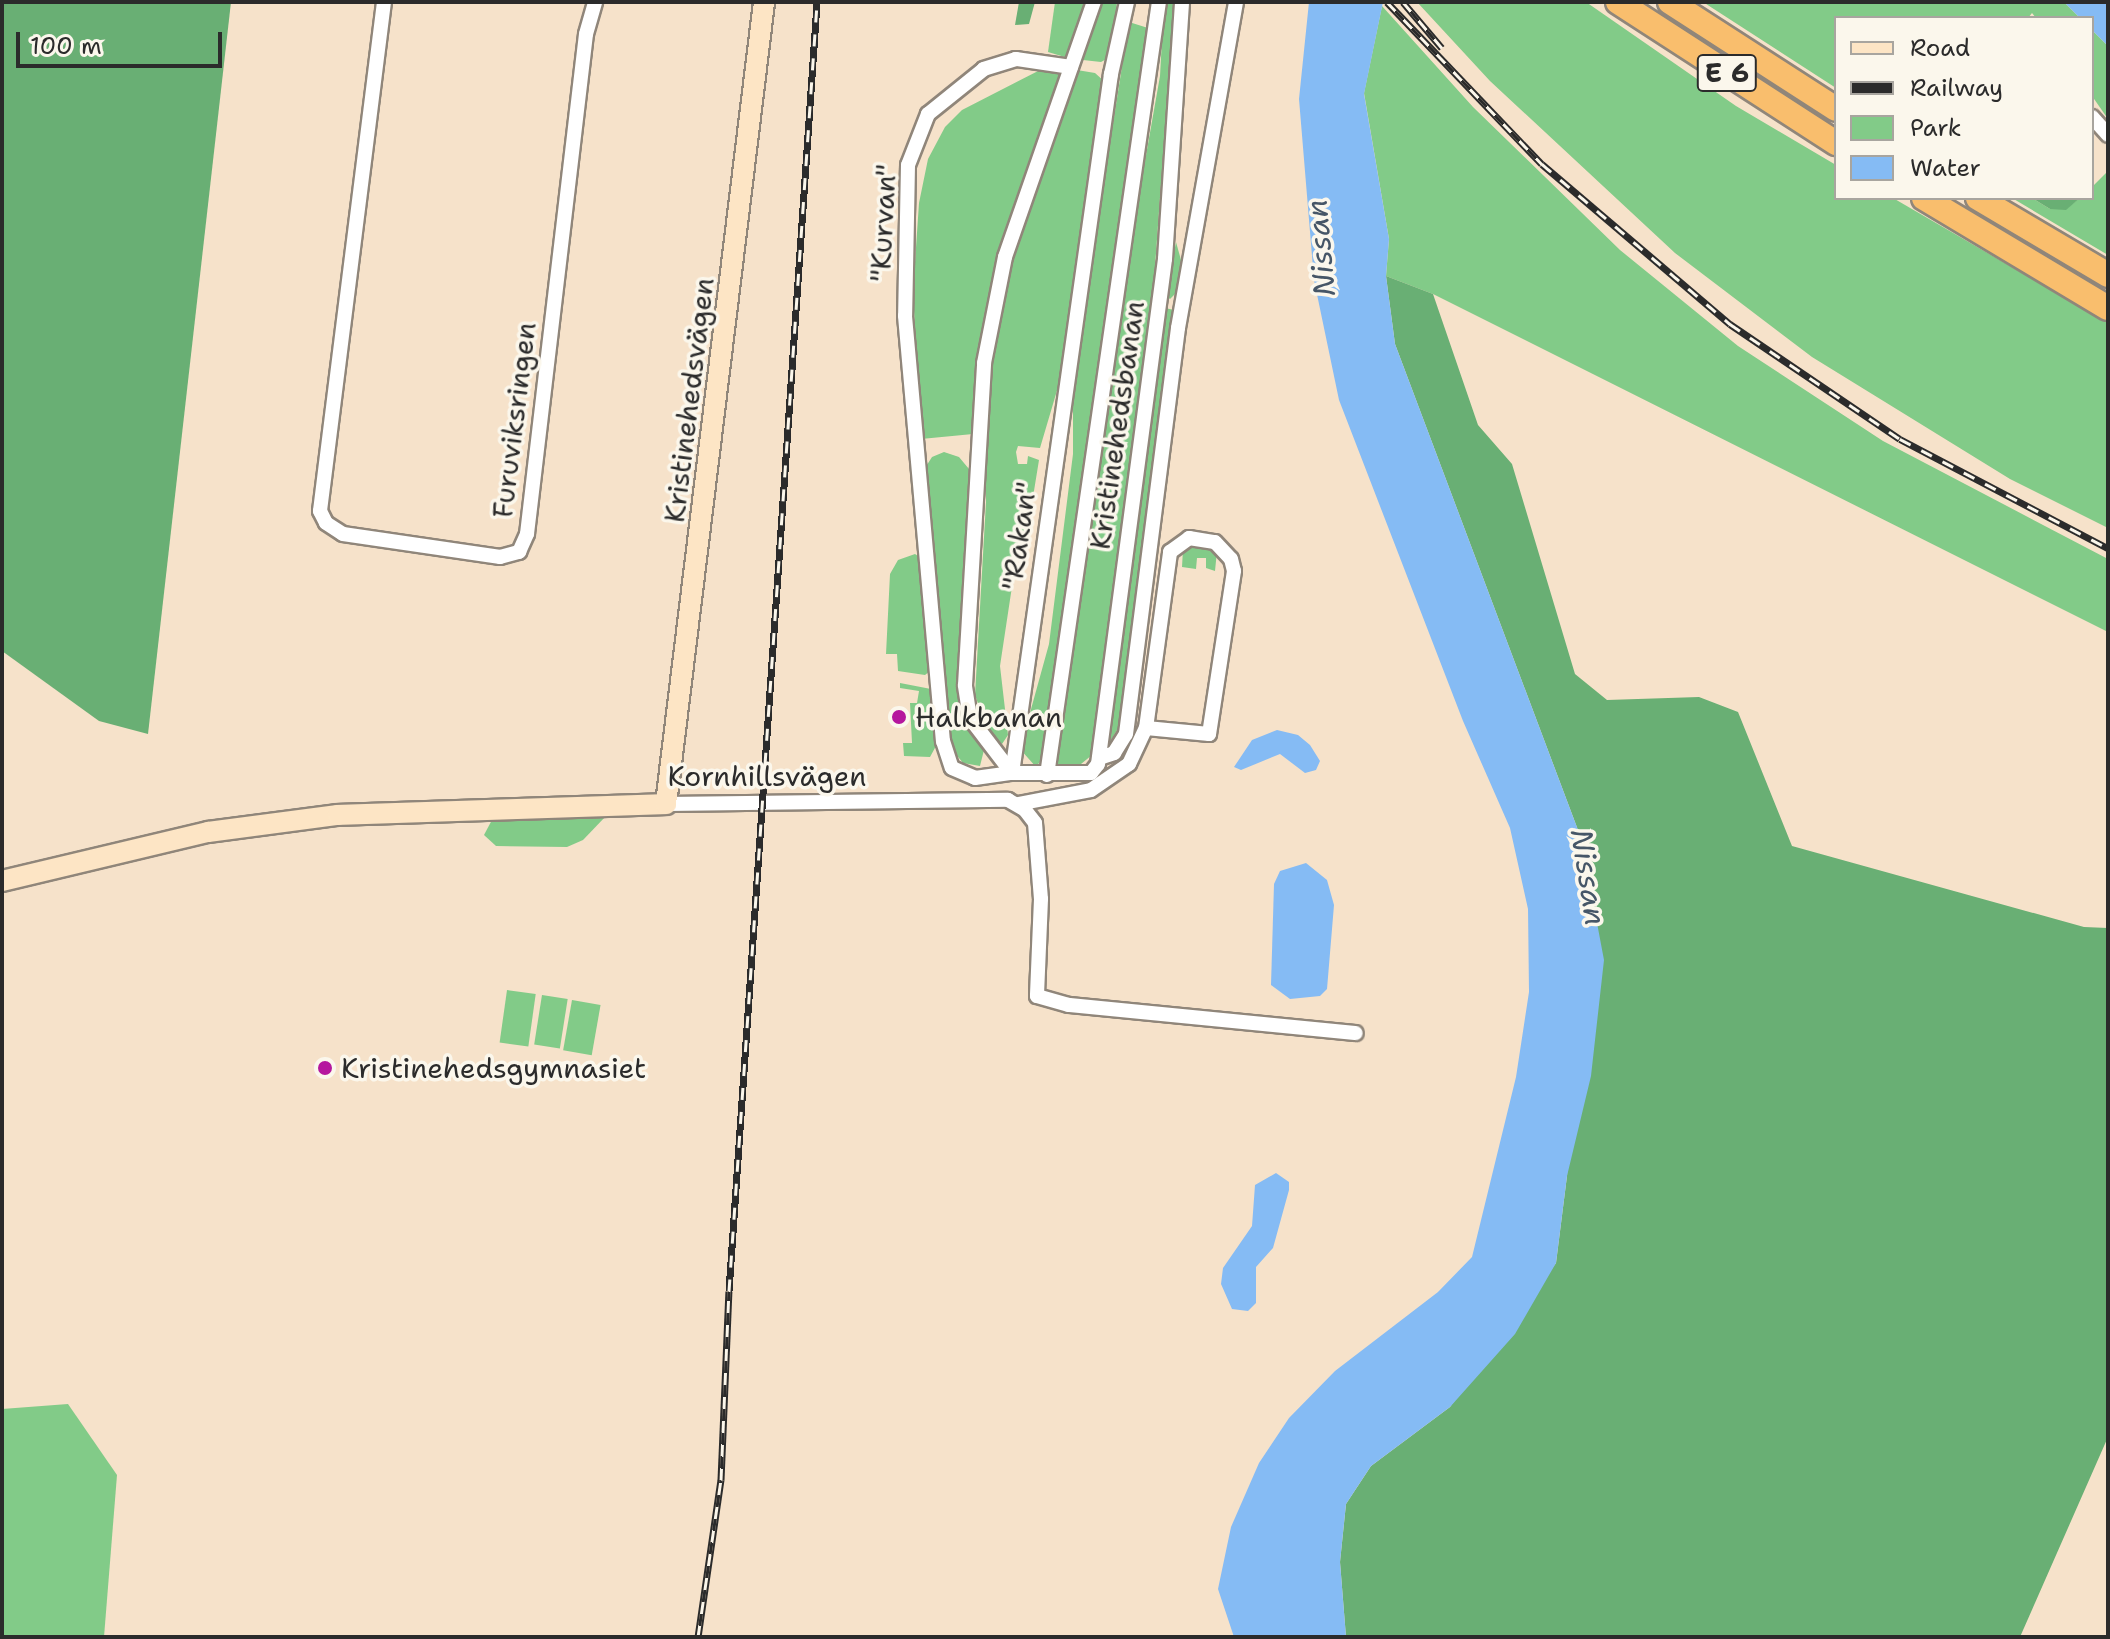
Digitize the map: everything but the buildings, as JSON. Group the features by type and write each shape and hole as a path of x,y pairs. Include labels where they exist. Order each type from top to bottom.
{"highway":[{"name":"E 6","path":"1618,2 1834,142"},
{"name":"E 6","path":"1670,2 1834,108"},
{"path":"1927,200 2108,308"},
{"path":"1981,200 2108,275"}],"street":[{"name":"Furuviksringen","path":"384,2 320,511 326,523 343,534 500,557 519,552 527,534 586,34 595,2"},
{"name":"Kristinehedsvägen","path":"666,804 764,2"},
{"path":"1094,2 1005,257 984,363 965,685 970,718 1012,773 1047,775 1097,763 1114,753 1126,734 1178,328 1236,2"},
{"name":"Kristinehedsbanan","path":"1068,379 1127,2"},
{"path":"1047,775 1159,2"},
{"name":"Kristinehedsbanan","path":"1097,763 1165,259 1182,2"},
{"name":"\"Kurvan\"","path":"1012,773 975,778 952,768 947,757 908,355 907,189 918,131 943,98 984,69 1016,59 1071,67"},
{"path":"2094,119 2108,135"},
{"name":"\"Rakan\"","path":"1012,773 1068,379"},
{"path":"1098,786 1129,764 1146,728 1170,552 1189,538 1215,542 1231,559 1234,571 1209,734 1146,728"},
{"path":"1097,763 1098,786"},
{"name":"Kornhillsvägen","path":"2,881 208,832 338,815 666,804 1018,804 1098,786"},
{"path":"1018,804 1035,823 1041,899 1037,996 1069,1005 1356,1033"}],"green space":[{"path":"2,2 231,2 148,734 99,721 2,651"},
{"path":"1019,2 1035,2 1029,24 1015,25"},
{"path":"1055,2 1090,2 1068,58 1048,52"},
{"path":"1100,2 1117,2 1110,57 1101,62 1083,60"},
{"path":"1164,2 1174,2 1151,323 1092,755 1081,764 1057,768 1124,280 1160,76"},
{"path":"1417,2 1586,2 1736,106 1834,164 1834,200 1896,200 2108,323 2108,528 2010,479 1812,357 1675,253 1490,81"},
{"path":"1703,2 2064,2 2078,16 2034,16 2032,13 2030,16 1834,16 1834,87"},
{"path":"1382,6 1473,107 1620,250 1738,346 1883,441 2108,559 2108,632 1433,294 1386,276 1389,239 1364,93"},
{"path":"1129,22 1148,28 1042,759 1036,767 1020,749 1049,644 1073,454 1073,378"},
{"path":"2094,32 2108,46 2108,119 2094,99"},
{"path":"1044,68 1062,72 1062,77 991,284 973,434 921,439 913,292 919,203 928,159 945,127 962,110"},
{"path":"1077,70 1095,73 1105,82 1061,377 1040,448 1018,446 1016,452 1018,464 1027,464 1028,456 1039,460 1027,534 1019,540 1000,666 1008,735 1002,744 987,729 975,695 986,502 986,394 1003,282"},
{"path":"2108,171 2108,255 2015,200 2035,200 2050,209 2066,209 2077,200 2094,200 2094,185"},
{"path":"2035,200 2078,200 2066,210 2050,209"},
{"path":"1176,242 1181,260 1176,293 1170,299 1166,296"},
{"path":"1386,276 1433,294 1478,425 1512,464 1575,674 1607,700 1699,697 1738,712 1792,846 2084,927 2108,928 2108,1437 2020,1637 1346,1637 1340,1562 1346,1504 1371,1466 1450,1407 1556,1263 1567,1176 1581,838 1395,344"},
{"path":"1165,308 1174,310 1158,448 1122,722 1108,745"},
{"path":"944,452 959,457 969,469 957,671 966,717 984,750 980,766 963,763 950,747 925,468 932,457"},
{"path":"1191,545 1217,551 1215,571 1206,568 1206,558 1197,558 1196,569 1182,567 1183,549"},
{"path":"915,554 921,558 930,671 925,675 898,671 897,654 886,654 890,574 898,560"},
{"path":"900,683 931,689 936,746 930,757 904,756 903,743 912,743 910,703 917,703 919,691 900,688"},
{"path":"607,815 583,840 567,847 496,846 484,835 493,818"},
{"path":"507,990 536,994 528,1047 500,1042"},
{"path":"542,995 568,999 560,1048 534,1044"},
{"path":"572,1000 601,1005 592,1055 563,1050"},
{"path":"68,1404 117,1475 104,1637 2,1637 2,1409"}],"water":[{"name":"Nissan","path":"1309,2 1383,2 1364,94 1389,239 1386,276 1395,344 1581,838 1604,960 1591,1076 1567,1176 1556,1263 1515,1334 1450,1407 1371,1466 1346,1504 1340,1562 1346,1637 1234,1637 1218,1589 1231,1527 1259,1463 1289,1418 1335,1371 1438,1292 1472,1257 1516,1077 1529,992 1528,909 1510,828 1463,721 1339,400 1314,280 1299,99"},
{"path":"2064,2 2108,2 2108,46 2094,32 2094,16 2078,16"},
{"path":"1277,730 1298,735 1310,745 1320,761 1316,770 1305,773 1280,754 1241,770 1234,767 1252,740"},
{"path":"1306,863 1327,880 1334,905 1327,989 1320,996 1290,999 1271,985 1274,884 1280,871"},
{"path":"1276,1173 1289,1182 1289,1190 1273,1248 1256,1267 1256,1303 1248,1311 1232,1309 1221,1284 1223,1268 1252,1226 1255,1185"}],"railway":[{"path":"698,1637 721,1480 729,1291 817,2"},
{"path":"1387,2 1542,164 1730,324 1900,439 2108,548"},
{"path":"1403,2 1442,48"}],"place":[{"name":"Halkbanan","path":"899,717"},
{"name":"Kristinehedsgymnasiet","path":"325,1068"}]}
